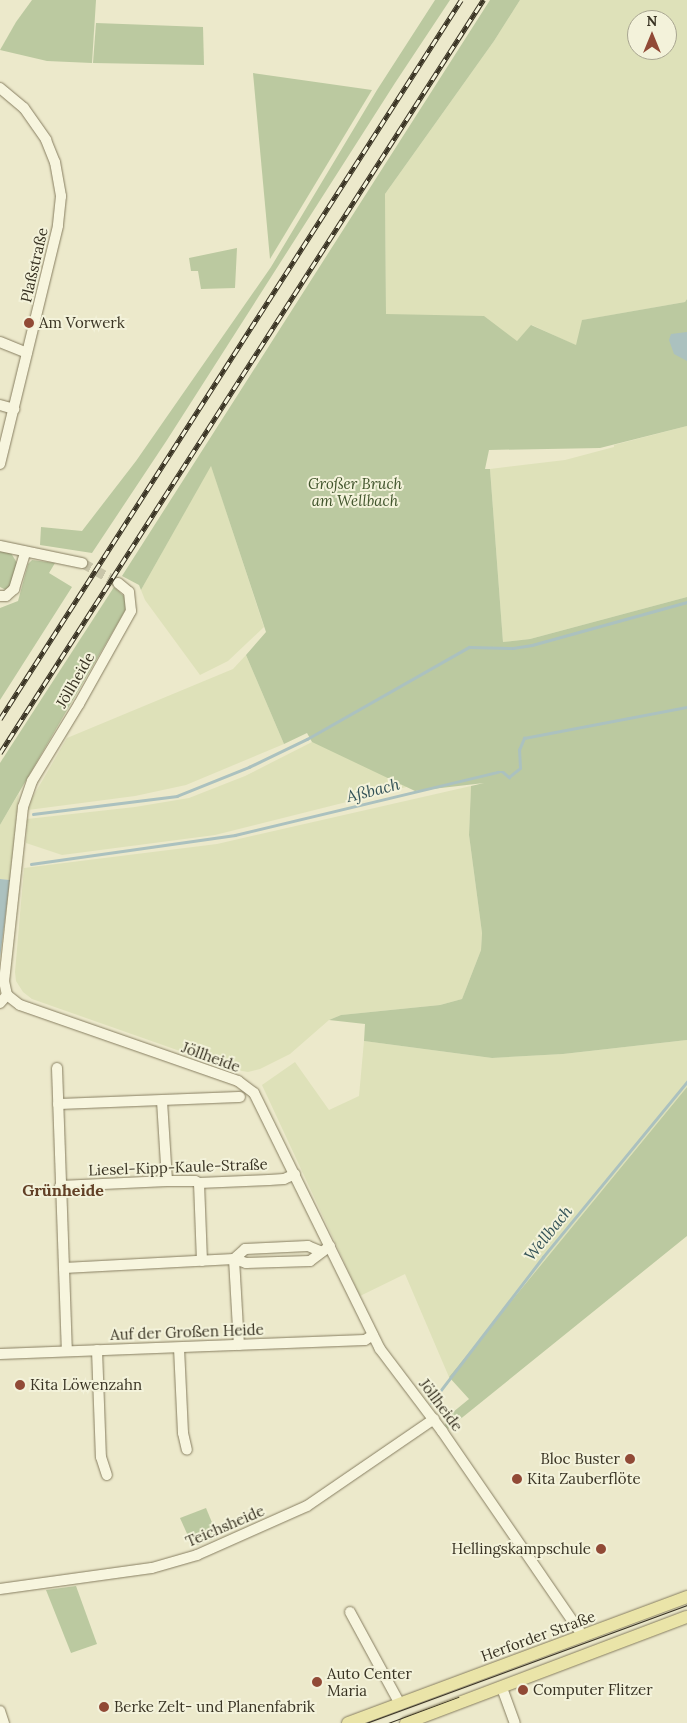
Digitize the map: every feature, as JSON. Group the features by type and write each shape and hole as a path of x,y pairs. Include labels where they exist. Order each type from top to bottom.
{"main road":[{"name":"Herforder Straße","path":"348,1723 687,1597"},
{"path":"406,1723 687,1617"},
{"path":"481,1674 494,1676 502,1688"}],"street":[{"name":"Plaßstraße","path":"0,88 24,108 46,140 58,175 61,196 58,226 0,464"},
{"path":"0,342 28,353"},
{"path":"0,406 14,409"},
{"path":"0,546 82,563"},
{"path":"0,596 6,596 14,590 25,552"},
{"name":"Jöllheide","path":"118,583 129,592 131,611 79,704 32,782 23,807 4,981 7,995 20,1005 248,1087 260,1101 295,1174 326,1249 386,1359 434,1419 583,1636"},
{"path":"0,1003 7,995"},
{"path":"56,1068 67,1351"},
{"path":"58,1104 240,1098"},
{"path":"162,1101 167,1181"},
{"name":"Liesel-Kipp-Kaule-Straße","path":"60,1186 167,1181 195,1181 199,1183 284,1179 295,1174"},
{"path":"199,1183 202,1262"},
{"path":"234,1259 245,1249 308,1246 326,1249"},
{"path":"64,1268 234,1259 246,1263 310,1261 326,1249"},
{"path":"234,1259 238,1345"},
{"name":"Auf der Großen Heide","path":"0,1354 365,1340 373,1335"},
{"path":"179,1348 182,1432 187,1450"},
{"path":"97,1350 101,1457 107,1475"},
{"name":"Teichsheide","path":"0,1589 152,1568 197,1556 307,1506 434,1419"},
{"path":"350,1612 400,1704"},
{"path":"502,1688 515,1723"},
{"path":"0,1711 4,1723"}],"green space":[{"path":"32,0 96,0 92,63 47,61 0,50 16,22"},
{"path":"435,0 450,0 167,440 92,553 40,545 41,527 82,531 136,461 271,267 377,90"},
{"name":"Großer Bruch am Wellbach","path":"490,0 520,0 494,41 385,194 386,314 484,316 517,341 531,325 576,345 582,320 685,302 687,299 687,426 600,448 489,450 485,469 490,469 503,642 530,639 687,597 687,1040 563,1054 492,1058 364,1041 365,1024 329,1020 341,1015 440,1005 462,999 481,950 482,933 469,835 471,786 484,783 415,791 312,742 307,733 284,744 246,655 266,632 211,466 141,590 139,585 122,576"},
{"path":"520,0 687,0 687,299 685,302 583,320 577,346 532,325 517,341 510,338 386,314 385,194 494,41"},
{"path":"96,23 203,27 204,65 93,63"},
{"path":"253,73 372,90 270,259"},
{"path":"237,248 235,288 201,289 198,271 191,271 189,258"},
{"path":"687,426 687,597 530,639 503,642 490,469 565,460"},
{"path":"211,465 264,627 228,661 200,675 145,600 141,590"},
{"path":"0,551 11,553 17,563 11,586 6,590 0,587"},
{"path":"32,560 55,563 49,573 72,587 0,700 0,608 18,601 28,564"},
{"path":"114,587 126,598 126,609 0,825 0,763"},
{"path":"246,655 284,744 186,785 135,796 28,810 31,800 67,738 233,669"},
{"path":"312,742 490,766 215,835 62,855 26,843 27,819 135,807 189,798 245,776"},
{"path":"471,786 469,835 482,933 481,950 462,999 440,1005 341,1015 329,1020 290,1054 260,1069 248,1072 231,1069 32,999 23,992 16,981 15,972 24,868 217,844"},
{"path":"19,793 10,880 0,879 0,825"},
{"path":"687,1040 687,1087 449,1377 405,1274 360,1296 262,1085 295,1062 329,1110 359,1096 364,1041 492,1058 563,1054"},
{"path":"687,1087 687,1236 448,1429 445,1425 447,1417 469,1399 449,1377"},
{"path":"206,1508 218,1537 193,1547 180,1518"},
{"path":"76,1586 97,1644 71,1653 46,1590"}],"water":[{"path":"687,332 687,361 674,354 669,340 671,334"},
{"path":"0,879 10,880 0,958"}],"waterway":[{"path":"33,814 177,796 249,767 307,739 469,647 513,648 532,645 687,602"},
{"name":"Aßbach","path":"31,864 235,835 498,772 503,772 509,777 520,768 519,750 524,738 687,707"},
{"name":"Wellbach","path":"431,1403 543,1257 687,1082"}],"tunnel":[{"path":"82,563 118,583"}],"tram line":[{"path":"366,1723 687,1605"},
{"path":"388,1723 458,1697"}],"railway":[{"path":"0,719 461,0"},
{"path":"0,753 483,0"}],"place":[{"name":"Am Vorwerk","path":"29,323"},
{"name":"Kita Löwenzahn","path":"20,1385"},
{"name":"Bloc Buster","path":"630,1459"},
{"name":"Kita Zauberflöte","path":"517,1479"},
{"name":"Hellingskampschule","path":"601,1549"},
{"name":"Auto Center Maria","path":"317,1682"},
{"name":"Computer Flitzer","path":"523,1690"},
{"name":"Berke Zelt- und Planenfabrik","path":"104,1707"}],"district":[{"name":"Grünheide","path":"63,1190"}]}
